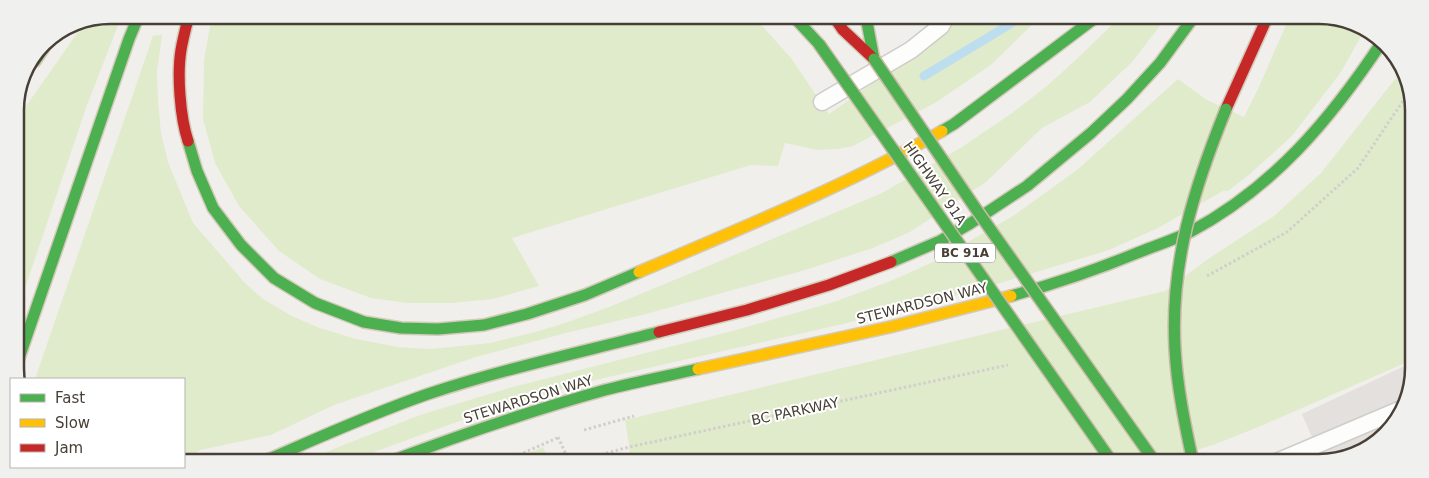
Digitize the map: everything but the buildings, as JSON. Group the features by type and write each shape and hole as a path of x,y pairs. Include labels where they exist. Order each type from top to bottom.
{"main road":[{"path":"24,344 135,24"},
{"path":"187,24 181,60 180,92 185,132 197,172 213,208 241,245 274,278 315,303 364,322 401,328 438,329 484,324 528,314 585,295 750,224 875,167 938,133 982,104 1087,24"},
{"path":"800,24 819,44"},
{"path":"806,24 819,44"},
{"path":"839,24 874,59"},
{"path":"867,24 874,59"},
{"path":"281,454 376,413 483,376 765,304 829,285 888,264 940,240 971,223 1027,186 1091,133 1127,99 1160,63 1188,24"},
{"path":"1191,454 1183,421 1176,374 1174,330 1176,287 1181,254 1191,206 1204,163 1263,24"},
{"name":"HIGHWAY 91A","path":"819,44 1106,454"},
{"path":"982,104 1042,44"},
{"name":"STEWARDSON WAY","path":"410,454 492,424 608,389 881,330 955,312 1060,282 1118,262 1195,229 1271,176 1315,134 1352,87 1378,48"},
{"name":"HIGHWAY 91A","path":"874,59 976,208 1149,454"}],"lane":[{"path":"822,102 911,50 943,24"},
{"path":"851,85 876,124 882,138 881,154 875,167"},
{"path":"1295,454 1393,413"}],"path":[{"path":"1204,278 1287,232 1294,226 1358,168 1404,100"},
{"name":"BC PARKWAY","path":"603,454 1013,364"},
{"path":"520,454 558,437 566,454"}],"green space":[{"path":"119,24 86,108 24,291 24,109 80,29 93,25"},
{"path":"210,24 760,24 791,58 829,114 937,38 952,24 1033,24 992,64 935,103 853,146 818,150 785,143 778,166 751,165 512,238 539,286 493,299 451,303 407,303 371,298 320,279 279,251 239,206 215,163 203,119 204,60"},
{"path":"1113,24 1161,24 1132,62 1090,102 1042,128 986,182 910,232 873,248 802,271 642,315 476,357 334,405 271,435 200,450 194,454 185,454 185,378 35,378 153,36 162,35 157,72 158,100 161,133 168,162 193,223 245,283 263,299 292,316 317,327 356,339 398,347 430,349 490,343 565,323 609,307 882,193 962,147 1012,113 1048,85"},
{"path":"1286,24 1330,24 1362,35 1341,72 1292,136 1250,174 1228,191 1223,191 1158,228 1109,250 943,299 843,324 591,381 498,407 370,454 322,454 420,415 509,388 736,330 834,302 893,280 931,263 1013,216 1077,170 1178,79 1207,100 1244,117"},
{"path":"1398,76 1404,93 1405,110 1405,363 1256,428 1184,454 626,454 630,452 625,420 1165,291 1208,259 1274,216 1321,173"},
{"path":"543,447 546,454 528,454"}],"shaded area":[{"path":"1405,366 1405,379 1402,390 1391,416 1372,436 1352,448 1319,454 1302,414"}],"waterway":[{"path":"924,76 1010,24"}],"traffic: fast":[{"path":"24,344 135,24"},
{"path":"800,24 819,44"},
{"path":"867,24 874,59"},
{"path":"942,131 1087,24"},
{"path":"891,262 940,241 1027,186 1091,133 1127,99 1160,63 1189,24"},
{"path":"819,44 1106,454"},
{"path":"1011,296 1059,282 1171,240 1190,232 1220,214 1274,173 1321,125 1378,47"},
{"path":"874,59 976,209 1149,454"},
{"path":"1191,454 1176,363 1174,317 1176,286 1194,197 1226,109"},
{"path":"188,141 197,171 213,208 241,245 274,278 315,303 364,322 401,328 438,329 484,325 527,314 585,295 639,272"},
{"path":"281,454 367,417 428,394 514,369 659,332"},
{"path":"410,454 498,423 605,390 698,369"}],"traffic: slow":[{"path":"639,272 831,188 942,131"},
{"path":"698,369 890,327 1011,296"}],"traffic: jam":[{"path":"187,24 181,50 179,83 181,108 188,141"},
{"path":"839,24 874,59"},
{"path":"1226,109 1264,24"},
{"path":"659,332 747,310 829,285 891,262"}]}
